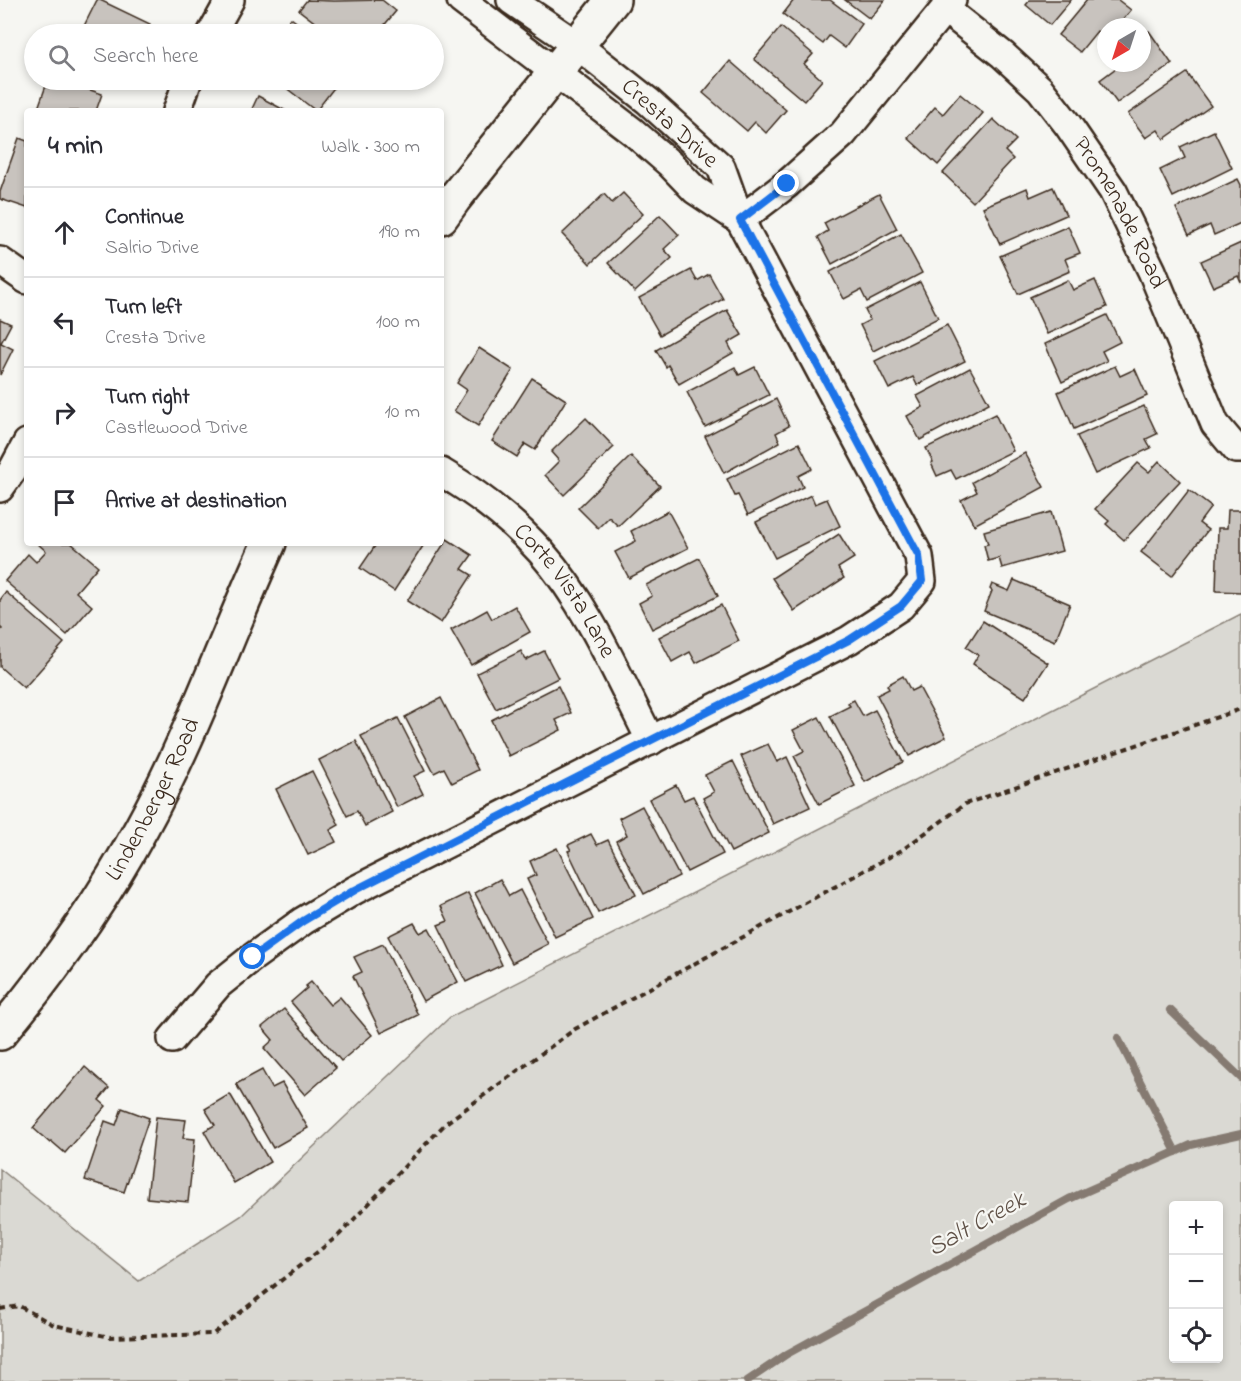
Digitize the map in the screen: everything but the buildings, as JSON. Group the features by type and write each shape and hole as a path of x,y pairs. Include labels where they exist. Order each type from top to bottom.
{"street":[{"path":"217,24 230,0"},
{"name":"Cresta Drive","path":"461,0 632,130 695,189 740,220"},
{"name":"Cresta Drive","path":"511,0 577,45 648,101 721,167 740,220 919,556 922,581 901,606 849,640 651,741"},
{"path":"444,213 613,0"},
{"path":"740,220 787,184 843,134 949,5"},
{"name":"Promenade Road","path":"949,5 1040,89 1068,125 1113,191 1152,271 1215,424 1236,449 1241,449"},
{"path":"178,108 184,90"},
{"path":"0,261 24,278"},
{"path":"0,488 24,449"},
{"name":"Corte Vista Lane","path":"444,474 465,486 516,527 541,552 586,614 651,741"},
{"name":"Lindenberger Road","path":"0,1033 32,996 91,914 142,826 187,735 268,546"},
{"path":"172,1039 218,986 303,921 355,890 651,741"}],"path":[{"path":"0,1309 19,1306 54,1325 110,1337 213,1334 339,1235 446,1123 574,1029 902,850 965,804 1241,709"}],"shaded area":[{"path":"1241,614 1241,1381 0,1381 0,1169 139,1281 241,1216 450,1017"}],"waterway":[{"path":"1170,1010 1241,1078"},
{"path":"1118,1038 1176,1152"},
{"name":"Salt Creek","path":"747,1381 787,1354 1069,1199 1191,1145 1241,1134"}],"route":[{"path":"253,957 303,921 355,890 849,640 901,606 922,581 919,556 740,220 787,184"}]}
